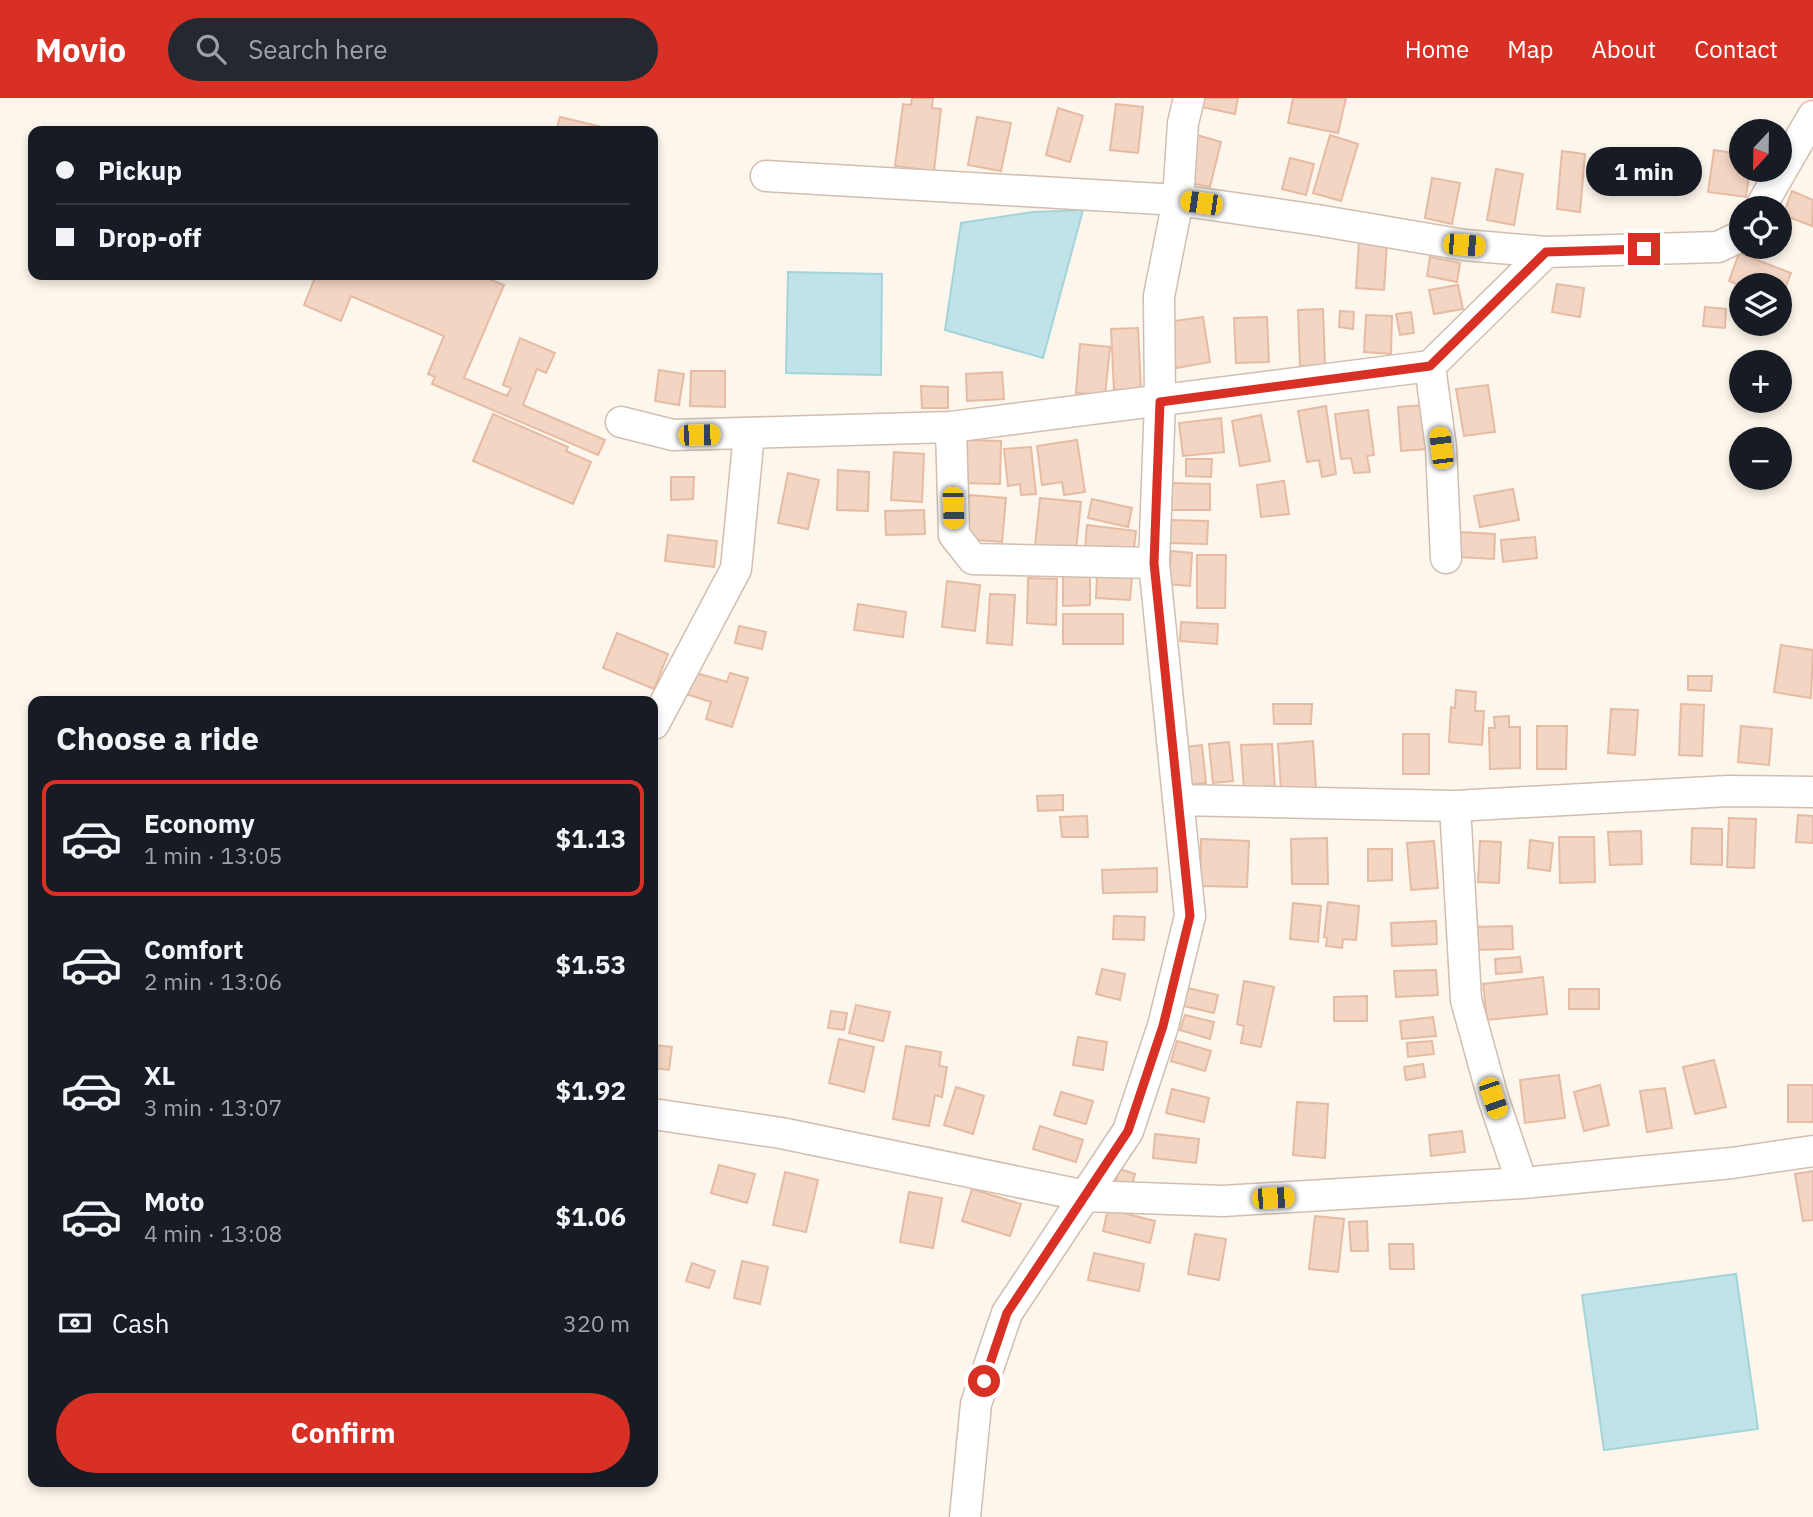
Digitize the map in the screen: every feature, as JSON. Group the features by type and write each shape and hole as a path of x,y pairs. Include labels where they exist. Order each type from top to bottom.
{"street":[{"path":"965,1517 976,1404 1007,1313 1128,1131 1163,1026 1190,916 1154,563 1160,402 1159,296 1178,200 1183,123 1189,98"},
{"path":"1767,196 1813,116"},
{"path":"766,176 1178,200 1464,245 1546,252 1718,247 1729,242"},
{"path":"621,422 673,435 951,427 1430,366 1546,252"},
{"path":"1430,366 1441,448 1446,558"},
{"path":"951,427 954,535 973,559 1154,563"},
{"path":"658,716 736,569 749,434"},
{"path":"1178,800 1455,806 1728,791 1813,792"},
{"path":"1455,806 1466,1000 1493,1098 1522,1182"},
{"path":"658,1115 781,1133 1086,1196 1223,1201 1522,1182 1732,1163 1813,1151"}],"water":[{"path":"1083,210 1043,358 945,330 961,223 1033,212"},
{"path":"788,272 882,274 881,375 786,373"},
{"path":"1736,1274 1758,1429 1604,1450 1582,1295"}],"building":[{"path":"912,98 933,98 932,108 941,109 934,171 895,166 903,104 911,105"},
{"path":"1204,98 1238,98 1235,114 1202,107"},
{"path":"1293,98 1346,98 1338,133 1288,123"},
{"path":"1116,104 1143,107 1138,153 1110,150"},
{"path":"1058,108 1083,116 1070,162 1046,155"},
{"path":"560,117 598,126 557,126"},
{"path":"977,117 1011,123 1001,171 968,165"},
{"path":"1197,135 1221,142 1210,187 1186,182"},
{"path":"1330,135 1358,144 1341,201 1313,193"},
{"path":"1714,150 1729,152 1729,182 1748,182 1746,196 1708,192"},
{"path":"1562,151 1585,154 1580,212 1557,209"},
{"path":"1290,158 1314,164 1306,195 1282,189"},
{"path":"1496,169 1523,174 1514,225 1487,220"},
{"path":"1616,170 1617,192 1600,192 1599,171"},
{"path":"1432,178 1460,183 1452,224 1425,218"},
{"path":"1792,191 1813,200 1812,226 1792,218"},
{"path":"1359,241 1387,243 1384,290 1356,288"},
{"path":"1430,257 1460,263 1457,282 1427,276"},
{"path":"1737,259 1755,259 1791,273 1732,273"},
{"path":"314,280 492,280 504,285 464,378 507,396 511,388 503,385 520,338 555,353 546,373 537,369 523,405 605,440 598,455 432,384 435,377 428,374 444,336 351,296 341,321 304,305"},
{"path":"1557,284 1584,288 1580,317 1552,312"},
{"path":"1458,285 1463,309 1434,314 1429,290"},
{"path":"1705,307 1726,309 1725,328 1703,326"},
{"path":"1323,309 1325,365 1300,366 1298,310"},
{"path":"1340,311 1354,312 1353,329 1339,327"},
{"path":"1411,312 1414,333 1400,335 1396,314"},
{"path":"1366,315 1392,316 1391,354 1364,352"},
{"path":"1203,317 1210,362 1176,368 1168,322"},
{"path":"1267,317 1269,362 1236,363 1234,318"},
{"path":"1138,328 1141,389 1114,390 1111,329"},
{"path":"1080,344 1110,347 1105,395 1076,393"},
{"path":"659,370 684,374 679,405 655,401"},
{"path":"691,371 725,371 725,407 690,406"},
{"path":"1002,372 1004,399 967,401 966,374"},
{"path":"1488,385 1495,432 1464,436 1456,389"},
{"path":"921,386 948,387 948,408 922,408"},
{"path":"1424,405 1427,449 1401,451 1398,407"},
{"path":"1326,406 1336,474 1322,477 1319,460 1307,462 1298,411"},
{"path":"1368,410 1374,455 1367,456 1370,472 1354,473 1351,458 1341,459 1335,414"},
{"path":"493,414 568,447 566,451 591,462 573,504 473,461"},
{"path":"1261,415 1270,461 1240,466 1232,421"},
{"path":"1221,418 1224,452 1183,456 1179,423"},
{"path":"964,440 1001,441 1000,484 963,483"},
{"path":"1077,440 1085,492 1064,495 1062,482 1042,485 1037,446"},
{"path":"1031,447 1036,494 1021,495 1020,484 1008,486 1004,449"},
{"path":"894,452 924,454 922,502 891,500"},
{"path":"1186,459 1212,459 1211,477 1186,476"},
{"path":"838,470 869,472 868,511 837,510"},
{"path":"788,473 819,480 808,529 778,523"},
{"path":"671,477 694,477 693,499 671,500"},
{"path":"1284,481 1289,514 1261,517 1257,485"},
{"path":"1172,483 1210,484 1210,510 1171,510"},
{"path":"1513,489 1519,520 1480,527 1474,496"},
{"path":"969,495 1006,498 1002,542 966,539"},
{"path":"1040,498 1081,502 1076,550 1035,546"},
{"path":"1092,499 1132,508 1128,527 1088,518"},
{"path":"924,510 925,534 886,535 885,511"},
{"path":"1170,520 1208,521 1207,544 1169,543"},
{"path":"1087,525 1136,531 1133,556 1085,550"},
{"path":"1459,532 1495,534 1494,559 1459,557"},
{"path":"668,535 717,541 714,567 665,561"},
{"path":"1535,537 1537,558 1503,562 1501,540"},
{"path":"1171,551 1192,553 1190,586 1168,584"},
{"path":"1197,555 1226,555 1225,608 1197,608"},
{"path":"1063,571 1090,571 1090,605 1063,606"},
{"path":"1097,575 1132,577 1130,600 1096,598"},
{"path":"1028,578 1057,579 1056,625 1027,623"},
{"path":"947,581 980,585 975,631 942,627"},
{"path":"990,594 1015,595 1012,645 987,643"},
{"path":"858,604 906,612 903,637 854,630"},
{"path":"1063,614 1123,614 1123,644 1063,644"},
{"path":"1181,622 1218,624 1217,644 1180,641"},
{"path":"739,626 766,632 762,649 735,643"},
{"path":"617,633 668,654 654,689 603,668"},
{"path":"1781,645 1813,650 1811,698 1774,692"},
{"path":"693,672 727,682 730,673 748,678 732,727 706,719 711,702 686,694"},
{"path":"1688,676 1712,676 1711,691 1688,690"},
{"path":"1456,690 1476,692 1475,711 1484,711 1482,745 1449,742 1451,707 1455,708"},
{"path":"1273,704 1312,704 1311,724 1274,724"},
{"path":"1681,704 1704,705 1702,756 1679,755"},
{"path":"1611,709 1638,710 1635,755 1608,753"},
{"path":"1509,716 1509,727 1520,727 1520,768 1490,769 1489,728 1495,728 1494,717"},
{"path":"1537,726 1567,726 1566,769 1537,769"},
{"path":"1741,726 1772,729 1769,765 1738,762"},
{"path":"1403,734 1429,734 1429,774 1403,774"},
{"path":"1313,741 1316,788 1281,790 1278,744"},
{"path":"1229,742 1233,781 1213,783 1209,744"},
{"path":"1272,744 1275,789 1244,791 1241,745"},
{"path":"1202,745 1206,783 1188,785 1184,747"},
{"path":"1063,795 1063,810 1038,811 1037,796"},
{"path":"1798,815 1813,816 1813,843 1796,842"},
{"path":"1087,816 1088,837 1062,837 1060,817"},
{"path":"1729,818 1756,819 1754,868 1727,867"},
{"path":"1692,828 1722,829 1722,865 1691,864"},
{"path":"1641,831 1642,864 1610,865 1608,832"},
{"path":"1559,837 1594,837 1595,882 1560,883"},
{"path":"1327,838 1328,884 1292,884 1291,839"},
{"path":"1201,839 1249,841 1247,887 1200,886"},
{"path":"1530,840 1553,843 1550,871 1528,868"},
{"path":"1434,841 1438,888 1411,890 1407,843"},
{"path":"1480,841 1501,842 1499,883 1478,882"},
{"path":"1368,849 1392,849 1392,880 1368,881"},
{"path":"1157,868 1157,892 1103,893 1102,870"},
{"path":"1328,902 1359,906 1356,940 1343,939 1342,948 1326,946 1327,938 1324,937"},
{"path":"1293,903 1321,906 1318,942 1290,939"},
{"path":"1114,916 1145,917 1144,940 1113,939"},
{"path":"1436,921 1437,944 1392,946 1391,923"},
{"path":"1512,926 1513,949 1471,950 1470,927"},
{"path":"1520,957 1522,972 1496,974 1495,959"},
{"path":"1102,969 1125,974 1120,1000 1096,994"},
{"path":"1436,970 1438,995 1396,997 1394,971"},
{"path":"1543,977 1547,1014 1487,1020 1483,984"},
{"path":"1244,981 1274,987 1261,1047 1241,1043 1244,1026 1237,1024"},
{"path":"1183,987 1218,995 1214,1013 1179,1005"},
{"path":"1569,989 1599,989 1599,1009 1569,1009"},
{"path":"1367,996 1367,1021 1334,1021 1334,997"},
{"path":"856,1005 890,1012 883,1041 849,1033"},
{"path":"831,1011 847,1013 844,1030 828,1028"},
{"path":"1185,1015 1214,1022 1210,1039 1180,1030"},
{"path":"1433,1017 1436,1036 1402,1039 1400,1021"},
{"path":"1078,1037 1107,1042 1103,1070 1073,1065"},
{"path":"839,1039 874,1047 864,1092 829,1083"},
{"path":"1177,1041 1211,1051 1205,1071 1171,1061"},
{"path":"1432,1041 1434,1054 1408,1057 1407,1043"},
{"path":"658,1046 672,1047 669,1070 658,1069"},
{"path":"906,1046 941,1052 939,1066 947,1067 942,1097 935,1095 929,1126 893,1119"},
{"path":"1714,1060 1726,1107 1695,1114 1683,1067"},
{"path":"1423,1064 1425,1077 1406,1080 1404,1067"},
{"path":"1559,1075 1565,1118 1525,1123 1520,1080"},
{"path":"1600,1085 1609,1125 1584,1131 1574,1092"},
{"path":"1788,1085 1813,1085 1813,1122 1788,1122"},
{"path":"956,1087 984,1096 973,1134 944,1125"},
{"path":"1665,1088 1672,1128 1647,1132 1640,1091"},
{"path":"1172,1089 1209,1098 1204,1122 1166,1113"},
{"path":"1061,1092 1093,1101 1086,1124 1054,1115"},
{"path":"1297,1102 1328,1104 1325,1158 1293,1155"},
{"path":"1040,1126 1083,1140 1076,1162 1033,1149"},
{"path":"1462,1131 1465,1152 1431,1156 1429,1135"},
{"path":"1155,1134 1199,1139 1196,1163 1153,1158"},
{"path":"719,1165 755,1174 747,1203 711,1193"},
{"path":"1120,1169 1135,1174 1130,1191 1114,1185"},
{"path":"1813,1171 1813,1220 1803,1221 1795,1174"},
{"path":"785,1172 818,1180 806,1232 773,1225"},
{"path":"972,1189 1021,1204 1010,1236 962,1221"},
{"path":"909,1192 942,1198 933,1248 900,1242"},
{"path":"1108,1209 1155,1221 1150,1243 1103,1231"},
{"path":"1315,1216 1344,1219 1338,1272 1309,1269"},
{"path":"1367,1221 1368,1251 1351,1251 1349,1222"},
{"path":"1195,1234 1226,1239 1219,1280 1188,1274"},
{"path":"1389,1244 1413,1244 1414,1269 1390,1269"},
{"path":"1094,1253 1144,1264 1139,1291 1088,1280"},
{"path":"742,1261 768,1267 760,1304 734,1298"},
{"path":"692,1263 715,1271 709,1288 686,1281"}],"route":[{"path":"984,1381 1007,1313 1128,1131 1163,1026 1190,916 1154,563 1160,402 1430,366 1546,252 1644,249"}]}
